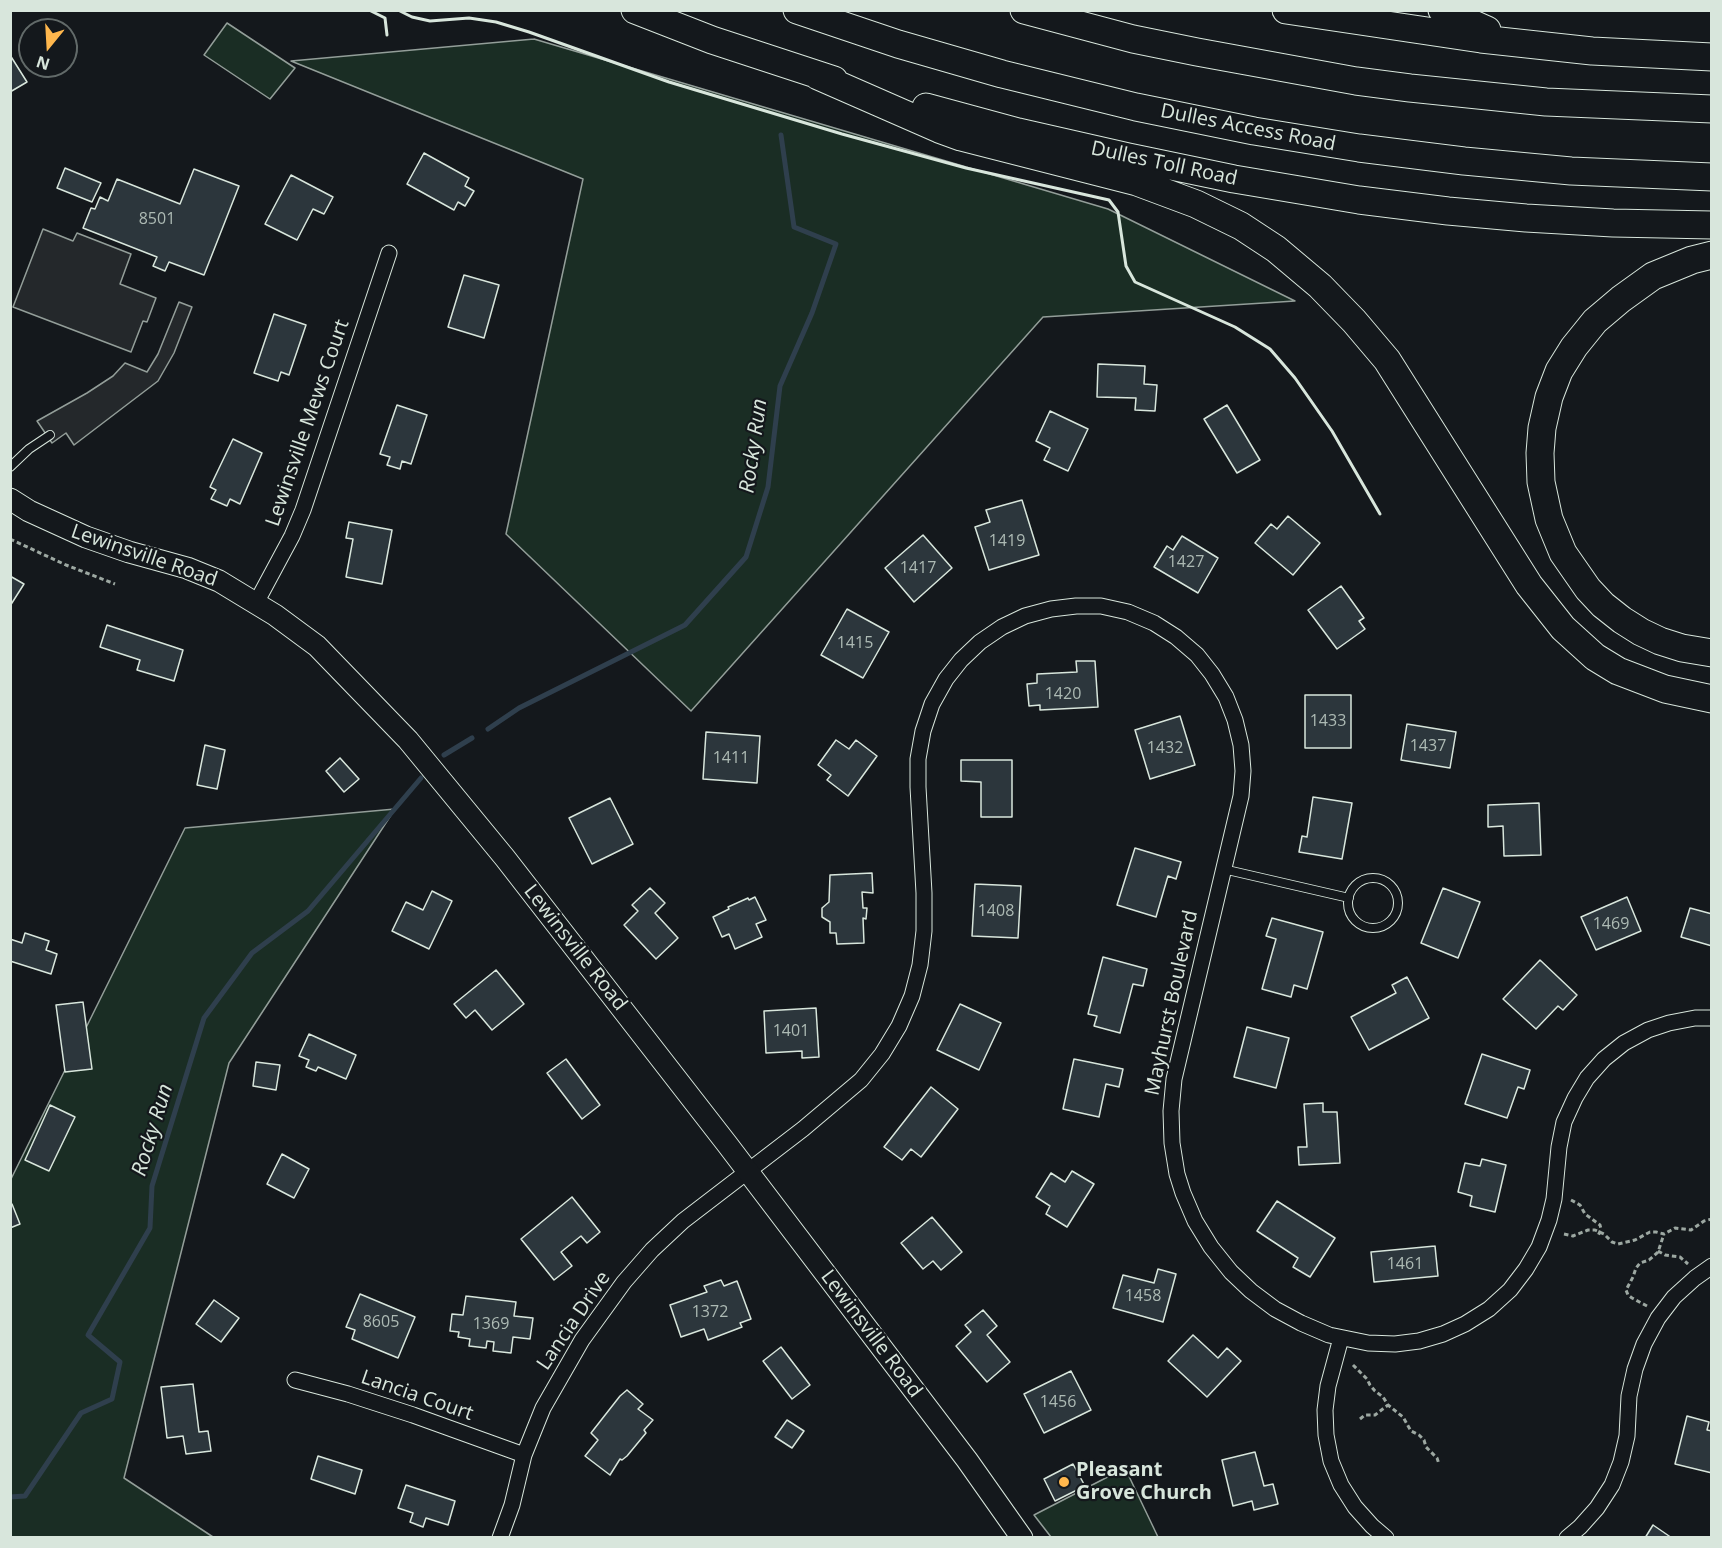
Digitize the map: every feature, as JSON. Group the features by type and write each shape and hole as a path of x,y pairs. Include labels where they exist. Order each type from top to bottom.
{"highway":[{"name":"Dulles Toll Road","path":"635,10 711,40 818,76 1018,132 1138,159 1281,187 1401,206 1566,221 1712,225"},
{"name":"Dulles Access Road","path":"797,10 898,44 1002,74 1136,107 1254,131 1359,148 1474,162 1571,171 1712,177"},
{"path":"1024,10 1133,39 1302,72 1378,84 1546,102 1712,110"},
{"path":"1286,10 1447,35 1561,48 1712,57"},
{"path":"1442,10 1500,35 1561,48"},
{"path":"818,76 961,137 1137,182 1196,204 1241,226 1276,249 1320,286 1388,360 1529,585 1563,628 1588,651 1618,671 1665,689 1712,699"},
{"path":"1712,255 1692,260 1653,276 1595,321 1574,347 1559,371 1549,397 1542,428 1540,453 1541,482 1549,519 1563,553 1588,589 1603,605 1641,632 1682,648 1712,653"}],"main road":[{"name":"Lewinsville Road","path":"10,500 86,537 187,568 219,581 275,615 317,646 408,740 505,858 727,1144 967,1460 1022,1538"}],"street":[{"name":"Lewinsville Mews Court","path":"256,603 292,536 303,510 389,253"},
{"name":"Mayhurst Boulevard","path":"747,1172 861,1080 882,1054 899,1026 912,996 920,965 924,931 918,759 923,731 932,704 961,660 980,642 1002,627 1025,616 1051,609 1101,606 1128,612 1154,623 1176,637 1197,655 1226,697 1235,720 1241,745 1243,771 1241,796 1174,1079 1170,1111 1171,1131 1177,1174 1195,1221 1211,1247 1231,1272 1251,1292 1275,1309 1301,1323 1341,1338 1368,1343 1395,1344 1419,1341 1443,1334 1490,1309 1510,1290 1526,1269 1539,1246 1554,1199 1564,1122 1587,1078 1604,1059 1624,1043 1648,1030 1695,1018 1712,1018"},
{"name":"Lancia Drive","path":"500,1538 512,1505 529,1440 582,1340 624,1282 652,1250 683,1221 747,1172"},
{"path":"1567,1538 1597,1508 1612,1485 1621,1462 1627,1436 1629,1396 1644,1344 1658,1318 1674,1298 1712,1266"},
{"path":"1341,1338 1328,1386 1325,1410 1329,1452 1341,1485 1355,1507 1386,1538"},
{"name":"Lancia Court","path":"295,1380 413,1415 524,1455"}],"lane":[{"path":"10,467 29,449 50,435"},
{"path":"1223,869 1349,898"},
{"path":"1367,878 1378,878 1387,881 1394,888 1398,897 1398,907 1395,916 1388,923 1370,928 1353,918 1349,908 1349,898 1358,883 1367,878"}],"path":[{"path":"10,538 115,584"},
{"path":"1571,1200 1581,1205 1585,1214 1600,1224 1598,1236"},
{"path":"1647,1306 1632,1298 1626,1290 1636,1268 1658,1251 1664,1234 1675,1228 1691,1230 1704,1221 1712,1219"},
{"path":"1564,1234 1573,1236 1588,1230 1600,1232 1618,1244 1635,1240 1650,1232 1664,1234"},
{"path":"1658,1251 1665,1255 1680,1257 1688,1264"},
{"path":"1353,1365 1388,1405 1403,1417 1411,1431 1424,1440 1425,1447 1437,1458 1439,1464"},
{"path":"1360,1419 1365,1415 1375,1415 1388,1405"}],"green space":[{"path":"227,23 295,68 270,99 204,55"},
{"path":"534,39 1108,209 1295,301 1043,317 691,711 506,534 583,179 291,61"},
{"path":"395,809 229,1063 124,1478 213,1537 11,1537 10,1181 185,828"},
{"path":"1125,1468 1158,1537 1051,1537 1034,1515"}],"shaded area":[{"path":"43,229 73,241 77,233 131,254 120,284 156,298 147,322 143,321 131,352 13,307"},
{"path":"179,302 192,307 174,353 158,381 74,445 66,433 52,443 37,421 113,376 125,363 147,372 158,354"}],"building":[{"path":"10,55 18,68 18,78 24,78 27,82 10,92"},
{"path":"424,153 469,178 465,186 474,191 465,206 458,202 454,210 407,184"},
{"path":"65,168 101,183 92,202 57,188"},
{"path":"194,169 239,186 204,275 169,262 165,271 153,266 157,257 83,228 91,208 95,209 100,197 108,201 117,179 180,204"},
{"path":"291,175 333,197 324,214 313,209 297,240 265,224"},
{"path":"464,275 499,285 484,338 448,327"},
{"path":"274,314 306,325 289,375 281,372 278,381 254,373"},
{"path":"1098,364 1145,366 1144,384 1157,385 1155,411 1135,410 1136,398 1097,397"},
{"path":"397,405 427,415 411,464 402,461 400,469 387,465 390,457 380,454"},
{"path":"1227,405 1260,460 1237,473 1204,419"},
{"path":"1050,411 1088,429 1068,471 1044,460 1050,448 1036,441"},
{"path":"233,439 262,453 240,504 230,499 227,506 211,499 216,490 210,487"},
{"path":"1022,500 1039,555 989,570 975,527 990,522 986,510"},
{"path":"1288,516 1320,543 1293,575 1255,543 1271,524 1277,529"},
{"path":"349,522 392,530 382,584 346,577 353,539 346,538"},
{"path":"923,535 952,568 914,602 885,568"},
{"path":"1182,536 1218,558 1198,593 1154,567 1167,546 1173,550"},
{"path":"10,576 24,584 10,606"},
{"path":"1341,586 1364,618 1359,621 1365,629 1337,649 1308,610"},
{"path":"847,609 889,632 863,678 821,655"},
{"path":"107,625 183,650 174,681 137,670 140,660 100,647"},
{"path":"1076,661 1095,661 1098,707 1040,710 1040,705 1029,706 1027,684 1037,683 1037,674 1077,672"},
{"path":"1305,695 1351,695 1351,748 1305,748"},
{"path":"1180,716 1195,765 1150,779 1135,730"},
{"path":"1407,724 1456,732 1450,768 1401,760"},
{"path":"706,732 760,736 757,783 703,779"},
{"path":"836,740 849,749 856,740 877,756 848,796 827,780 831,775 818,765"},
{"path":"205,745 225,750 217,789 197,785"},
{"path":"340,758 359,779 344,792 326,771"},
{"path":"961,760 1012,760 1012,817 981,817 981,782 961,781"},
{"path":"1313,797 1352,803 1342,859 1299,852 1302,836 1307,837"},
{"path":"610,798 633,844 592,864 569,818"},
{"path":"1539,803 1541,855 1504,856 1503,826 1488,827 1488,805"},
{"path":"1135,848 1181,862 1176,879 1168,876 1156,917 1117,905"},
{"path":"872,873 873,893 862,892 863,908 867,908 866,919 863,918 864,943 837,944 836,933 830,933 830,922 822,917 822,908 829,902 830,875"},
{"path":"975,884 1021,886 1018,938 972,936"},
{"path":"650,888 665,903 655,913 678,938 656,959 624,925 638,911 632,905"},
{"path":"1443,888 1480,902 1458,958 1421,943"},
{"path":"432,891 452,901 429,949 392,931 406,902 423,910"},
{"path":"755,897 766,920 756,924 762,937 735,949 729,934 722,937 713,917 729,909 728,907"},
{"path":"1627,897 1641,931 1596,950 1581,917"},
{"path":"1690,908 1712,914 1712,946 1681,937"},
{"path":"1272,918 1323,932 1307,989 1294,985 1291,997 1262,989 1276,939 1266,936"},
{"path":"25,933 49,941 46,950 57,954 51,974 10,961 10,939 22,943"},
{"path":"1103,957 1147,969 1143,986 1133,984 1120,1033 1094,1026 1097,1016 1088,1014"},
{"path":"1540,960 1577,995 1563,1010 1558,1006 1536,1029 1503,999"},
{"path":"496,970 524,1004 492,1030 475,1010 466,1018 454,1004"},
{"path":"1407,977 1429,1018 1369,1050 1351,1017 1396,993 1392,985"},
{"path":"83,1002 92,1069 65,1072 56,1005"},
{"path":"960,1004 1001,1023 979,1070 937,1050"},
{"path":"816,1008 819,1057 802,1058 802,1051 766,1053 764,1011"},
{"path":"1247,1027 1289,1038 1276,1088 1234,1077"},
{"path":"309,1034 356,1055 346,1079 318,1067 316,1071 306,1067 309,1060 299,1056"},
{"path":"1482,1054 1530,1070 1524,1089 1518,1087 1507,1118 1465,1104"},
{"path":"566,1059 600,1105 582,1119 547,1073"},
{"path":"1074,1059 1123,1069 1119,1087 1106,1084 1099,1117 1063,1109"},
{"path":"256,1062 280,1065 276,1090 253,1086"},
{"path":"931,1087 958,1109 921,1157 911,1149 902,1160 884,1147"},
{"path":"1323,1103 1323,1112 1337,1112 1340,1163 1299,1165 1298,1147 1307,1147 1304,1104"},
{"path":"50,1105 75,1117 49,1171 25,1160"},
{"path":"282,1154 309,1169 294,1198 267,1184"},
{"path":"1482,1159 1506,1165 1495,1212 1470,1206 1472,1196 1458,1192 1465,1163 1480,1166"},
{"path":"1072,1171 1094,1184 1067,1227 1046,1214 1050,1206 1036,1197 1051,1173 1065,1182"},
{"path":"572,1197 600,1232 587,1243 581,1236 561,1252 572,1266 554,1280 521,1239"},
{"path":"1277,1201 1335,1238 1310,1277 1293,1267 1298,1258 1257,1231"},
{"path":"12,1204 20,1224 10,1228 10,1205"},
{"path":"932,1217 962,1252 941,1270 933,1261 923,1269 901,1243"},
{"path":"1435,1246 1438,1276 1374,1282 1371,1252"},
{"path":"1158,1269 1176,1274 1163,1322 1113,1308 1123,1275 1154,1283"},
{"path":"721,1280 724,1286 737,1281 751,1319 740,1323 742,1327 708,1340 704,1329 681,1337 670,1305 707,1292 704,1286"},
{"path":"360,1294 415,1317 398,1358 352,1339 355,1330 346,1327"},
{"path":"466,1296 516,1302 514,1316 533,1318 530,1339 513,1337 511,1353 493,1351 494,1342 487,1341 486,1348 469,1346 470,1339 458,1337 459,1332 450,1331 452,1314 463,1315"},
{"path":"214,1300 239,1318 221,1342 196,1324"},
{"path":"983,1310 997,1326 987,1335 1010,1362 987,1382 956,1346 971,1332 965,1325"},
{"path":"1193,1335 1218,1358 1227,1348 1241,1361 1207,1397 1168,1361"},
{"path":"781,1347 810,1385 792,1399 763,1361"},
{"path":"1071,1371 1091,1410 1044,1433 1024,1394"},
{"path":"193,1384 199,1432 208,1431 211,1451 186,1454 183,1436 167,1438 161,1387"},
{"path":"627,1390 643,1404 638,1409 653,1420 644,1430 646,1433 627,1456 620,1459 610,1475 585,1456 598,1440 591,1433"},
{"path":"1687,1416 1709,1422 1707,1430 1712,1431 1712,1473 1675,1464"},
{"path":"787,1420 804,1431 792,1448 775,1437"},
{"path":"1255,1452 1264,1486 1273,1484 1278,1504 1254,1510 1252,1501 1233,1506 1222,1460"},
{"path":"318,1456 362,1470 355,1494 311,1479"},
{"name":"Pleasant Grove Church","path":"1073,1464 1085,1486 1055,1501 1044,1479"},
{"path":"406,1485 455,1501 448,1525 426,1518 423,1527 410,1522 413,1513 398,1508"},
{"path":"1653,1525 1672,1538 1645,1538"}],"waterway":[{"name":"Rocky Run","path":"488,729 519,708 685,625 746,557 768,487 780,386 812,313 836,244 794,227 781,135"},
{"name":"Rocky Run","path":"444,755 472,738"},
{"name":"Rocky Run","path":"10,1497 25,1496 81,1413 112,1399 120,1362 88,1335 150,1228 152,1186 204,1018 252,953 308,911 421,778"}],"wall":[{"path":"369,10 385,18 387,35"},
{"path":"398,10 412,17 430,21 469,18 496,22 669,82 842,134 966,168 1109,200 1118,212 1126,266 1135,282 1235,327 1270,349 1295,378 1332,431 1380,514"}],"place":[{"name":"Pleasant Grove Church","path":"1064,1482"}]}
